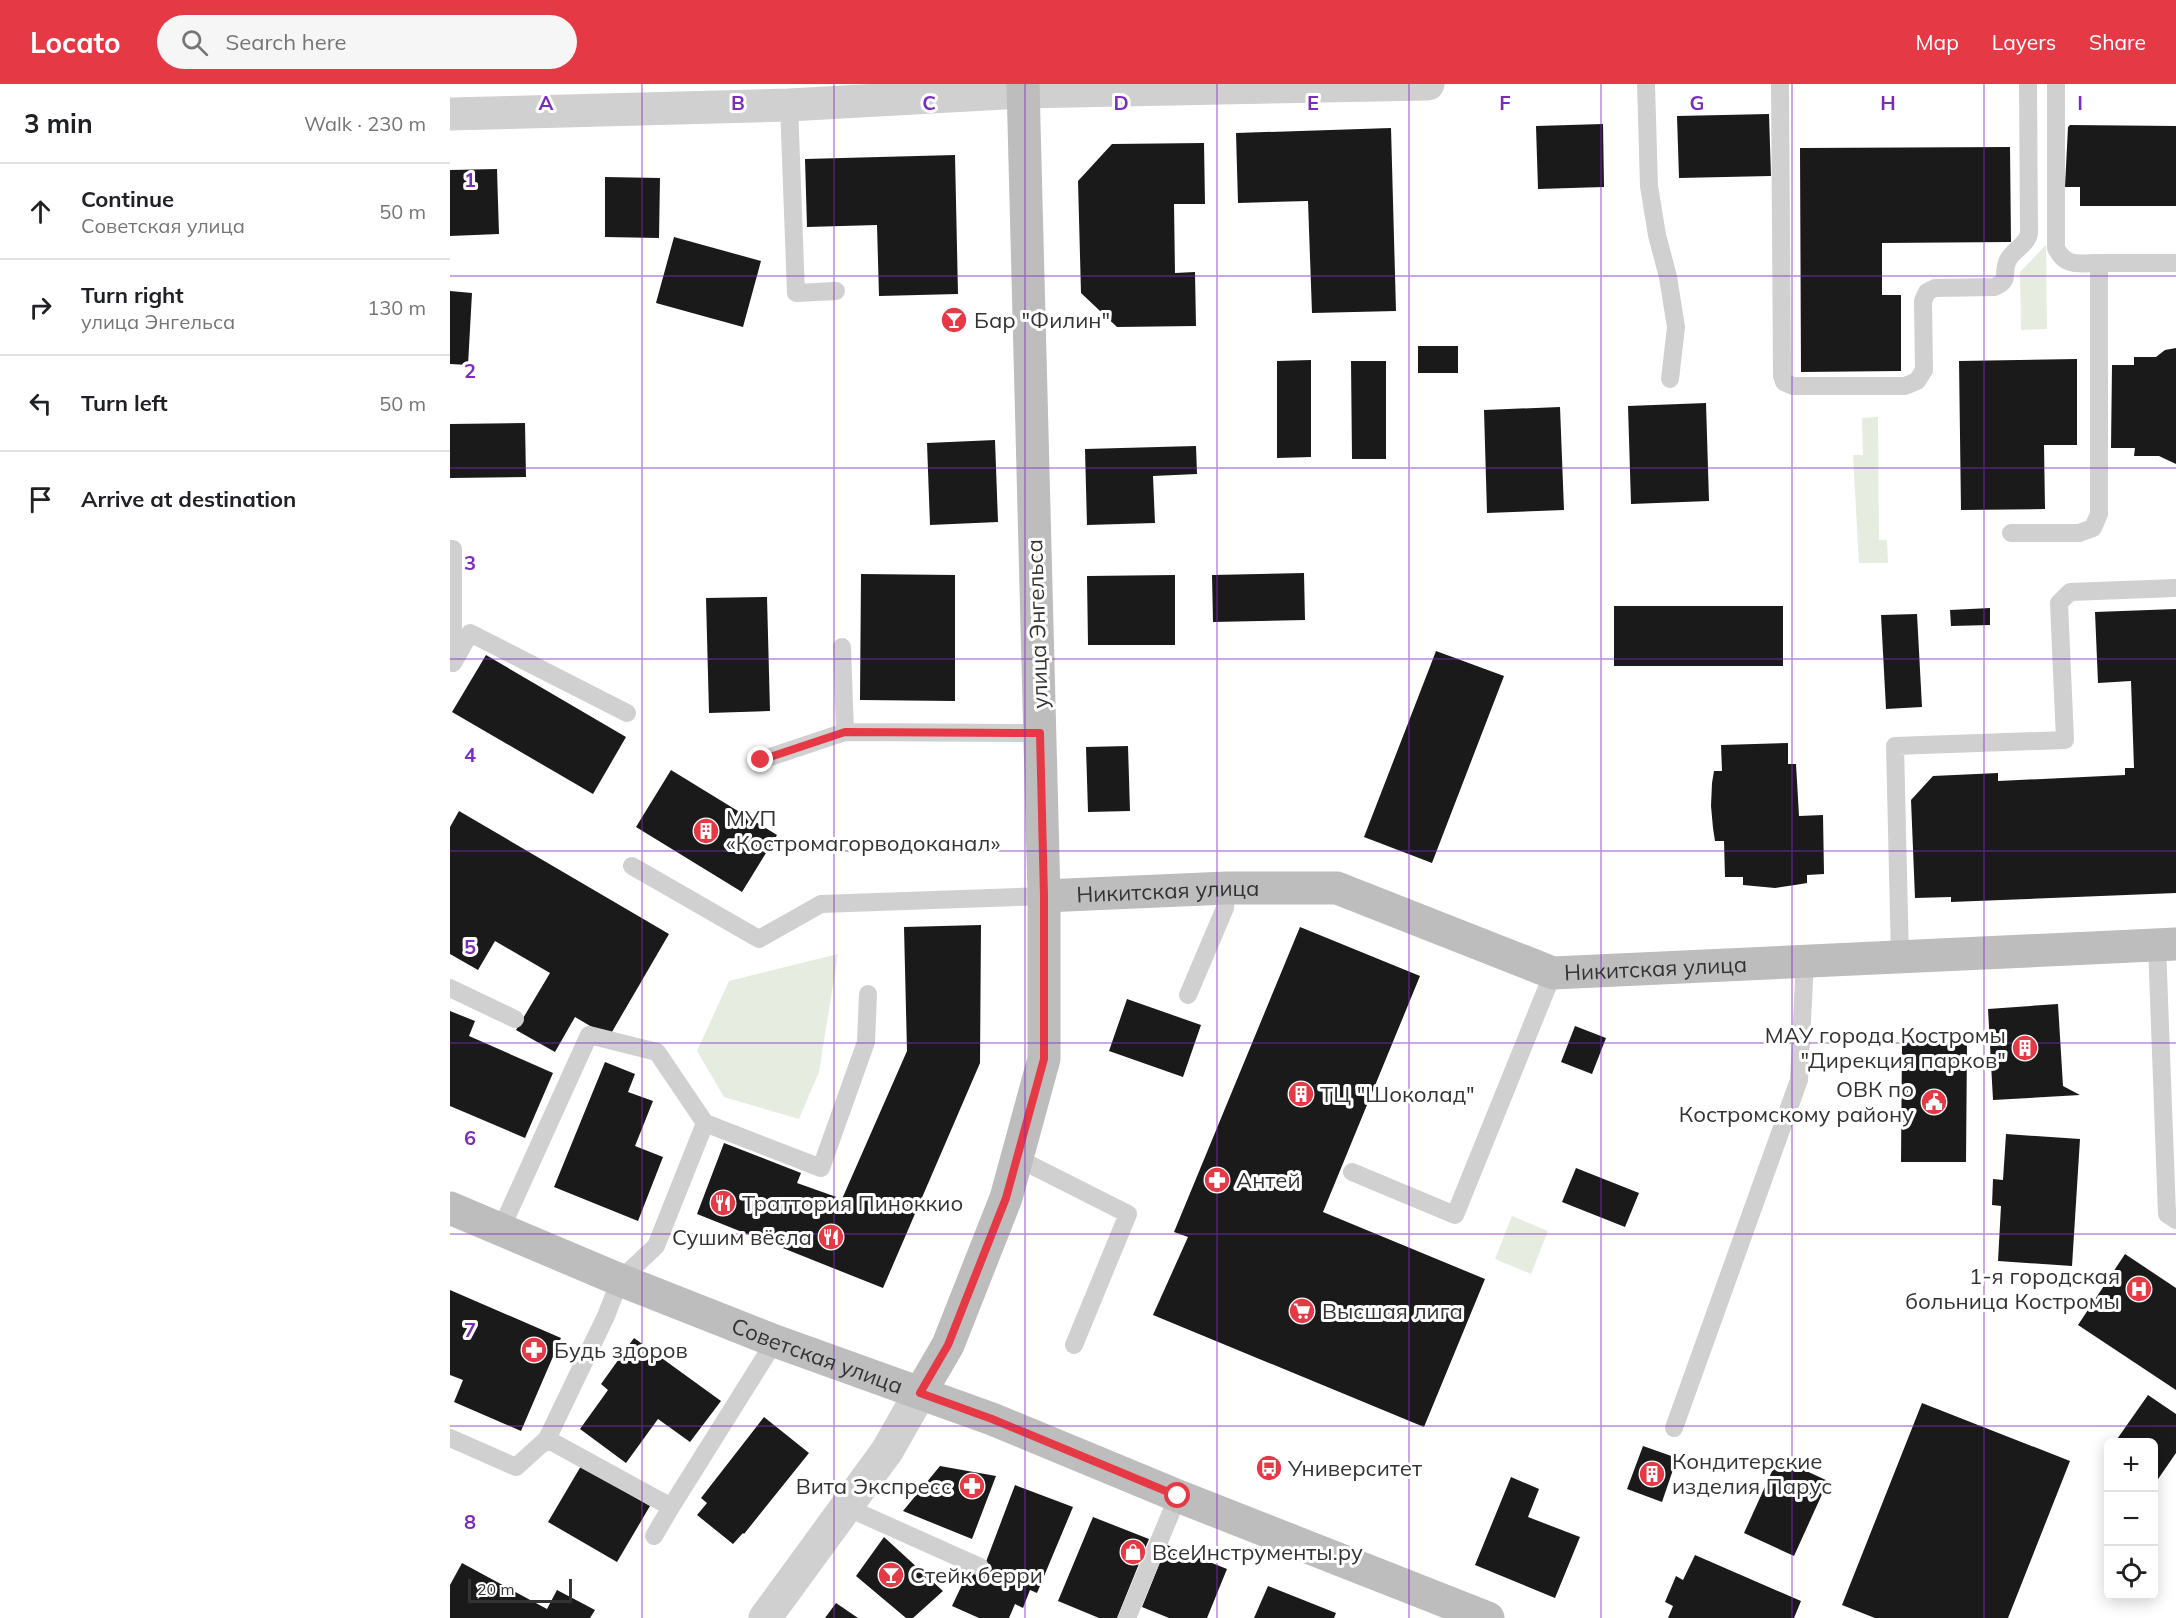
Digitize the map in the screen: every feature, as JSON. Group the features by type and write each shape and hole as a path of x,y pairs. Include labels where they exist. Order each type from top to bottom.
{"main road":[{"name":"улица Энгельса","path":"920,1393 948,1345 1006,1198 1044,1059 1044,896 1023,88"},
{"name":"Никитская улица","path":"1044,896 1227,888 1337,888 1553,973 2167,945"},
{"name":"Советская улица","path":"450,1208 620,1280 775,1341 992,1419 1178,1496 1488,1618"}],"street":[{"path":"450,114 789,105 1023,88 1428,84"},
{"path":"765,1618 887,1451 920,1393"}],"lane":[{"path":"1646,84 1648,186 1668,277 1676,327 1670,379"},
{"path":"1780,84 1782,376 1784,382 1793,387 1905,386 1917,381 1924,370 1923,301 1927,292 1935,288 1994,287 2005,279 2006,262 2025,242 2029,232 2028,84"},
{"path":"2056,84 2056,248 2061,258 2071,262 2176,262"},
{"path":"789,105 796,292 836,291"},
{"path":"2011,533 2079,533 2093,528 2099,514 2099,262"},
{"path":"450,549 453,549 451,664"},
{"path":"1900,957 1895,746 2064,740 2059,603 2070,592 2176,588"},
{"path":"451,664 470,633 627,713"},
{"path":"842,646 845,732"},
{"path":"761,760 845,732 1040,733"},
{"path":"632,866 759,939 821,904 1044,896"},
{"path":"1188,995 1225,908 1227,888"},
{"path":"2167,945 2167,1214 2176,1220"},
{"path":"1674,1428 1799,1080 1805,961"},
{"path":"1352,1172 1455,1215 1553,973"},
{"path":"450,988 515,1019"},
{"path":"501,1229 589,1035 657,1052 705,1123 821,1168 866,1042 868,994"},
{"path":"450,1438 516,1467 547,1439 606,1316 620,1280 656,1246 705,1123"},
{"path":"1017,1158 1128,1214 1074,1345"},
{"path":"654,1536 775,1341"},
{"path":"547,1439 671,1507"},
{"path":"1128,1618 1178,1496"},
{"path":"846,1507 980,1567"}],"shaded area":[{"path":"2046,245 2047,329 2021,330 2020,272"},
{"path":"1878,417 1879,540 1887,540 1888,563 1859,563 1853,455 1863,455 1862,418"},
{"path":"838,954 819,1072 799,1119 724,1097 697,1051 729,981"},
{"path":"1512,1216 1548,1231 1531,1274 1495,1259"}],"building":[{"path":"1769,114 1771,176 1679,178 1677,116"},
{"path":"1603,124 1604,187 1538,189 1536,126"},
{"path":"2070,125 2176,126 2176,206 2080,206 2080,187 2065,187 2068,127"},
{"path":"1391,128 1396,311 1312,313 1308,201 1238,203 1236,133"},
{"path":"1204,143 1205,204 1174,204 1175,273 1195,272 1196,326 1117,327 1081,293 1078,181 1112,144"},
{"path":"2010,147 2011,242 1882,243 1882,295 1901,295 1901,371 1801,372 1800,148"},
{"path":"955,155 958,294 879,296 877,225 807,227 805,159"},
{"path":"497,169 499,234 450,236 450,170"},
{"path":"605,177 660,178 659,238 605,237"},
{"path":"674,237 761,261 743,327 656,303"},
{"path":"450,291 472,293 468,365 450,364"},
{"path":"1418,346 1458,346 1458,373 1418,373"},
{"path":"2176,348 2176,464 2159,456 2134,456 2135,448 2111,448 2112,365 2134,365 2134,357 2156,357 2165,350"},
{"path":"2077,359 2077,445 2044,445 2045,509 1961,510 1959,361"},
{"path":"1311,360 1311,457 1277,458 1277,361"},
{"path":"1351,361 1386,361 1386,459 1352,459"},
{"path":"1706,403 1709,501 1631,504 1628,406"},
{"path":"1560,407 1564,510 1487,513 1484,410"},
{"path":"525,423 526,477 450,478 450,424"},
{"path":"995,440 998,522 930,525 927,443"},
{"path":"1196,446 1197,474 1153,476 1155,523 1087,525 1085,449"},
{"path":"1304,573 1305,620 1213,622 1212,575"},
{"path":"861,574 955,575 955,701 860,700"},
{"path":"1175,575 1175,645 1088,645 1087,576"},
{"path":"767,597 770,711 709,713 706,598"},
{"path":"1614,606 1783,606 1783,666 1614,666"},
{"path":"1990,608 1990,625 1951,626 1950,610"},
{"path":"2176,609 2176,893 1951,902 1951,897 1915,898 1911,800 1933,776 1998,773 1998,781 2125,775 2125,768 2134,768 2131,681 2098,683 2095,612"},
{"path":"1917,614 1922,707 1886,709 1881,615"},
{"path":"1436,651 1504,676 1432,863 1364,837"},
{"path":"486,655 626,737 593,794 452,712"},
{"path":"1788,743 1788,764 1796,764 1799,816 1823,815 1824,874 1807,875 1807,883 1775,888 1743,885 1743,877 1725,877 1724,841 1715,841 1711,806 1712,783 1714,771 1722,771 1721,745"},
{"path":"1128,746 1130,811 1088,812 1086,747"},
{"name":"МУП «Костромагорводоканал»","path":"671,770 777,835 742,892 636,827"},
{"path":"459,811 669,934 609,1037 575,1017 555,1052 516,1030 550,973 495,941 478,970 450,954 450,827"},
{"path":"981,925 980,1063 883,1288 697,1214 724,1143 801,1173 797,1183 842,1199 907,1051 904,927"},
{"name":"ТЦ \"Шоколад\"","path":"1300,927 1420,976 1323,1212 1485,1279 1424,1427 1153,1315 1188,1237 1174,1232"},
{"path":"1127,999 1201,1025 1183,1077 1109,1051"},
{"name":"МАУ города Костромы \"Дирекция парков\"","path":"2058,1004 2063,1086 2080,1095 1993,1100 1988,1009"},
{"path":"450,1011 475,1021 469,1036 553,1073 525,1138 450,1106"},
{"path":"1575,1026 1606,1038 1592,1074 1561,1062"},
{"name":"ОВК по Костромскому району","path":"1902,1043 1967,1043 1966,1162 1901,1162"},
{"path":"605,1062 635,1074 628,1092 653,1101 635,1146 663,1157 638,1221 554,1187"},
{"path":"2006,1134 2080,1139 2072,1266 1998,1261 2001,1206 1992,1205 1993,1179 2003,1180"},
{"path":"1576,1168 1639,1193 1625,1227 1562,1202"},
{"path":"2125,1254 2176,1288 2176,1390 2078,1325"},
{"path":"450,1290 561,1338 521,1431 454,1402 463,1380 450,1375"},
{"path":"634,1338 721,1401 690,1442 658,1419 626,1463 580,1429 608,1390 601,1384"},
{"path":"2148,1395 2176,1414 2176,1453 2158,1479 2158,1438 2118,1438"},
{"path":"1922,1403 2070,1461 2008,1618 1875,1618 1842,1605"},
{"path":"764,1417 809,1453 744,1534 733,1544 697,1515 707,1503 701,1498"},
{"name":"Кондитерские изделия Парус","path":"1643,1446 1677,1458 1662,1502 1627,1489"},
{"path":"1778,1458 1828,1481 1794,1556 1744,1533"},
{"path":"581,1466 650,1506 617,1562 548,1522"},
{"path":"940,1466 996,1476 972,1539 903,1511"},
{"path":"1511,1477 1539,1489 1528,1517 1580,1537 1555,1598 1475,1565"},
{"path":"1015,1485 1073,1507 1037,1593 1030,1590 1023,1608 1015,1604 1009,1618 979,1618 952,1606 969,1570 981,1575"},
{"path":"1093,1517 1149,1539 1117,1618 1099,1618 1058,1601"},
{"path":"884,1537 943,1591 913,1618 906,1618 856,1576"},
{"path":"1167,1545 1227,1569 1207,1618 1169,1618 1142,1607"},
{"path":"1695,1555 1801,1601 1794,1618 1668,1618 1673,1606 1665,1602 1676,1576 1683,1580"},
{"path":"462,1563 547,1609 557,1590 595,1610 590,1618 450,1618 450,1585"},
{"path":"1268,1586 1336,1613 1334,1618 1254,1618"},
{"path":"836,1603 858,1618 825,1618"}],"place":[{"name":"Бар \"Филин\"","path":"954,320"},
{"name":"МУП «Костромагорводоканал»","path":"706,831"},
{"name":"МАУ города Костромы \"Дирекция парков\"","path":"2025,1048"},
{"name":"ТЦ \"Шоколад\"","path":"1301,1094"},
{"name":"ОВК по Костромскому району","path":"1934,1102"},
{"name":"Антей","path":"1217,1180"},
{"name":"Траттория Пиноккио","path":"723,1203"},
{"name":"Сушим вёсла","path":"831,1237"},
{"name":"1-я городская больница Костромы","path":"2139,1289"},
{"name":"Высшая лига","path":"1302,1311"},
{"name":"Будь здоров","path":"534,1350"},
{"name":"Университет","path":"1269,1468"},
{"name":"Кондитерские изделия Парус","path":"1652,1474"},
{"name":"Вита Экспресс","path":"972,1486"},
{"name":"ВсеИнструменты.ру","path":"1133,1552"},
{"name":"Стейк берри","path":"891,1575"}],"route":[{"path":"761,760 845,732 1040,733 1044,896 1044,1059 1006,1198 948,1345 920,1393 992,1419 1178,1496"}]}
